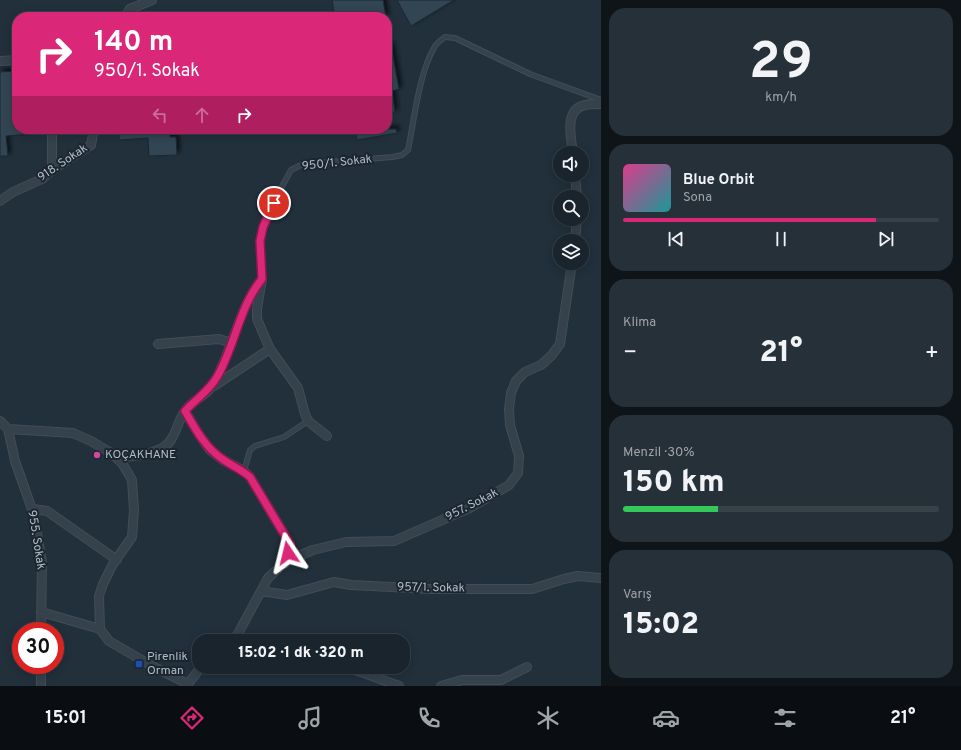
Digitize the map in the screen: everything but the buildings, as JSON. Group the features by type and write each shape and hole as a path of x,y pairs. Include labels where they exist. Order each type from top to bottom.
{"street":[{"path":"128,12 130,9 152,0"},
{"path":"0,61 12,60"},
{"path":"572,146 570,120 575,110 583,105 601,104"},
{"path":"52,134 52,170"},
{"name":"918. Sokak","path":"0,201 13,192 42,179 52,170 91,145 93,134"},
{"name":"957. Sokak","path":"238,634 268,578 281,566 293,558 313,550 346,542 394,541 470,508 510,485 518,473 519,456 510,425 509,409 511,392 516,381 525,372 541,365 551,356 560,344 571,270"},
{"path":"208,390 228,356 238,326 254,289 262,279"},
{"path":"262,279 257,309 257,319 270,349 298,388 308,422 327,436"},
{"path":"158,344 219,339 232,343"},
{"path":"117,458 157,451 167,446 172,439 185,411 193,402 219,382 270,349"},
{"path":"185,411 210,450 223,460 244,471 250,477 290,544 288,553 281,566"},
{"path":"0,421 8,429 73,433 91,441 122,463 132,480 134,510 132,537 113,564 98,596 100,629 109,641 187,685 195,674"},
{"name":"955. Sokak","path":"8,429 15,461 32,510 42,562 41,622"},
{"path":"32,510 47,511 117,560"},
{"name":"957/1. Sokak","path":"261,591 287,595 334,582 351,585 430,589 532,589 578,576 601,578"},
{"path":"41,612 100,629"},
{"path":"440,686 462,680 501,680 527,667"},
{"path":"41,674 41,686"},
{"path":"367,674 399,686"}],"lane":[{"name":"950/1. Sokak","path":"262,279 260,241 263,227 291,170 303,164 393,157 402,155 408,150 422,79 434,48 438,42 445,37 455,38 530,74 601,100"},
{"path":"244,471 250,450 255,446 284,437 308,422"}],"place":[{"name":"KOÇAKHANE","path":"97,455"},
{"name":"Pirenlik Orman","path":"139,664"}],"route":[{"path":"274,203 263,227 260,241 262,279 254,289 238,326 228,356 217,377 208,390 193,402 185,411 210,450 223,460 244,471 250,477 290,544 288,553"}]}
